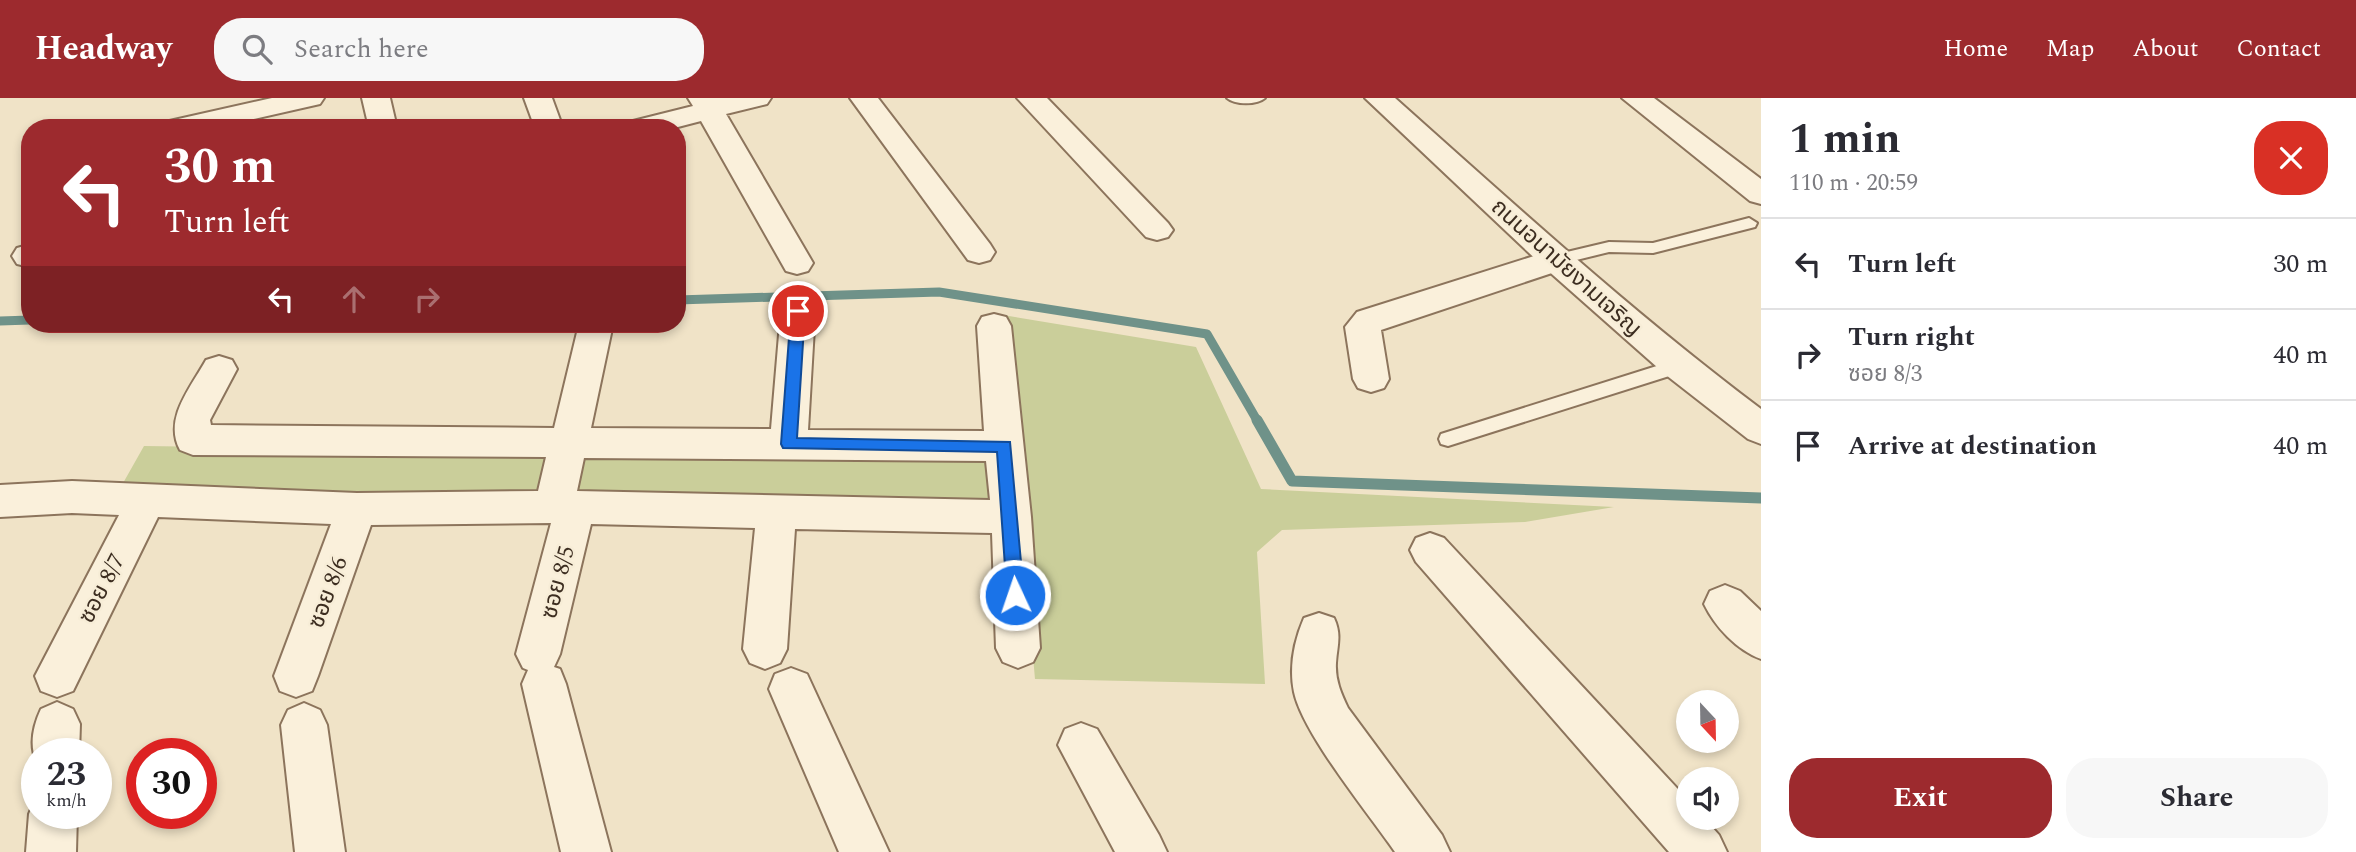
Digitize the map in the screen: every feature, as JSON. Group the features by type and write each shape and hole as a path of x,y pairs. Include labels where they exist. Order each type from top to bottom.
{"street":[{"path":"216,119 310,98"},
{"path":"376,98 381,119"},
{"path":"538,98 546,119"},
{"path":"664,119 706,104 757,98"},
{"path":"864,98 979,252"},
{"path":"1031,98 1157,230"},
{"name":"ถนนอนามัยงามเจริญ","path":"1378,98 1556,260 1679,366 1761,429"},
{"path":"1636,98 1761,194"},
{"path":"706,104 797,263"},
{"path":"1371,379 1363,338 1363,327 1369,321 1556,260"},
{"path":"788,444 798,311"},
{"path":"994,326 1011,517 1018,648"},
{"name":"ซอย 8/5","path":"586,852 541,669 565,508 571,443 594,333"},
{"path":"219,369 192,419 193,440 1004,446"},
{"path":"0,501 72,497 357,509 565,508 1011,517"},
{"name":"ซอย 8/7","path":"57,676 146,501"},
{"name":"ซอย 8/6","path":"296,676 357,509"},
{"path":"765,649 776,513"},
{"path":"1430,550 1702,852"},
{"path":"1725,604 1761,639"},
{"path":"1319,632 1314,666 1317,694 1332,723 1425,852"},
{"path":"791,689 864,852"},
{"path":"304,725 320,852"},
{"path":"1081,745 1142,852"},
{"path":"51,852 52,829"}],"lane":[{"path":"1234,98 1258,98"},
{"path":"1556,260 1602,248 1653,248 1749,223"},
{"path":"1448,439 1679,366"}],"green space":[{"path":"1003,315 1196,347 1261,489 1614,507 1525,522 1282,530 1257,552 1265,684 1035,679"},
{"path":"144,446 549,451 536,497 118,492"},
{"path":"584,452 992,457 994,503 572,498"}],"waterway":[{"path":"686,300 939,292 1207,334 1258,422"},
{"path":"0,321 21,320"},
{"path":"1257,420 1292,481 1761,498"}],"route":[{"path":"798,311 788,444 1004,446 1015,595"}]}
